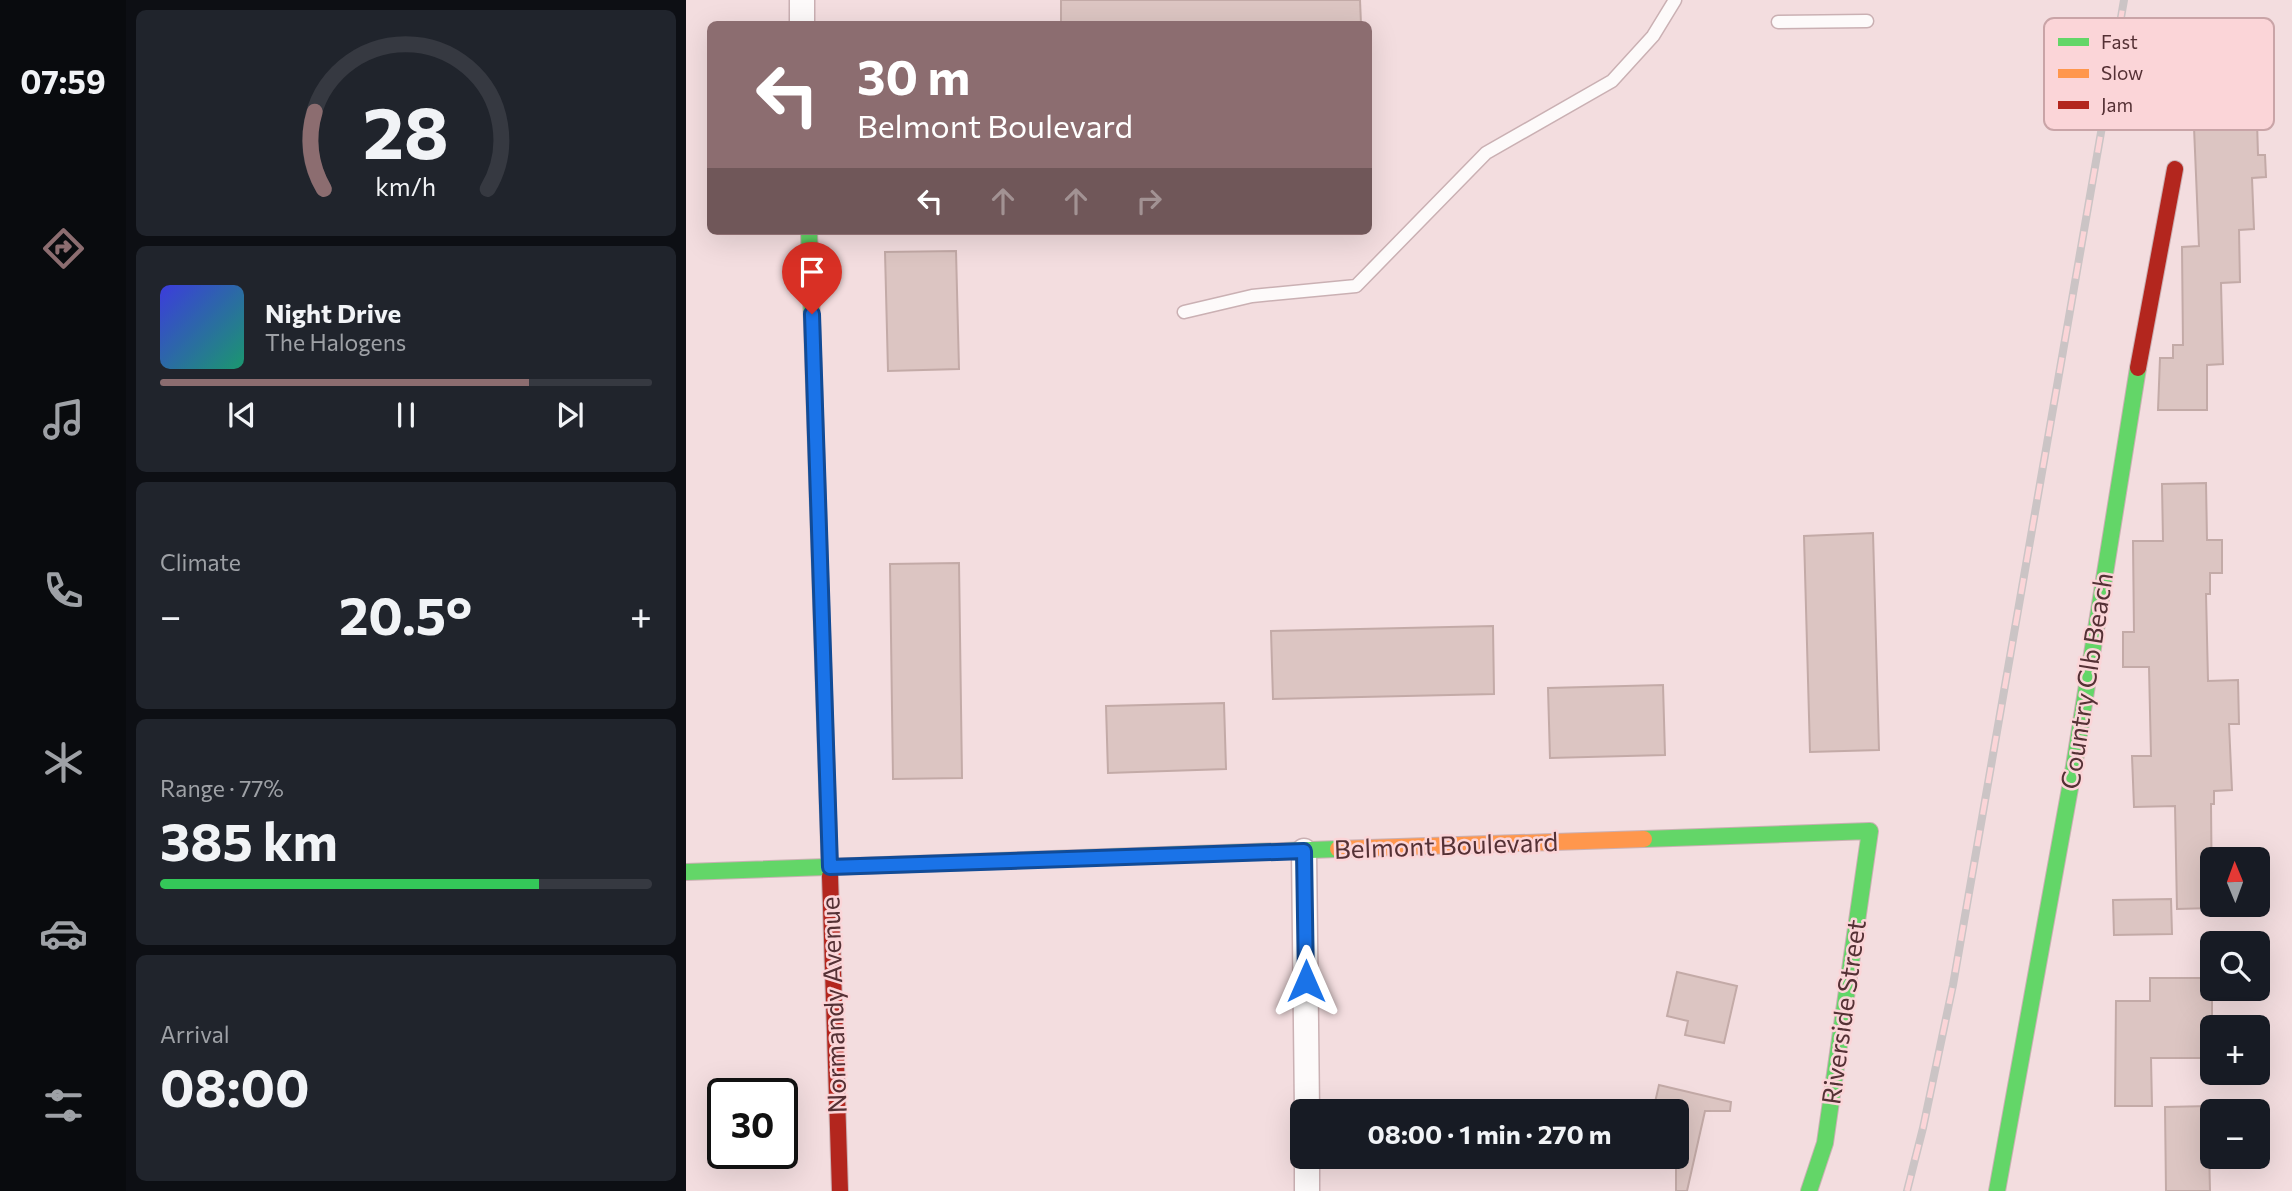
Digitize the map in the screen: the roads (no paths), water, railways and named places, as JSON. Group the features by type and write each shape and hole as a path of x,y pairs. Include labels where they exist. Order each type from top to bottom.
{"street":[{"path":"802,0 802,21"},
{"name":"Country Clb Beach","path":"1997,1191 2074,766 2130,411 2175,169"},
{"name":"Normandy Avenue","path":"809,235 840,1191"},
{"name":"Belmont Boulevard","path":"686,872 1870,831"},
{"name":"Riverside Street","path":"1809,1191 1825,1143 1870,831"},
{"path":"1304,851 1307,1099"},
{"path":"1307,1169 1307,1191"}],"lane":[{"path":"1184,312 1252,296 1356,286 1486,153 1612,81 1653,36 1675,0"},
{"path":"1778,22 1867,21"}],"railway":[{"path":"2121,18 2124,0"},
{"path":"1907,1191 1953,985 2101,130"}]}
